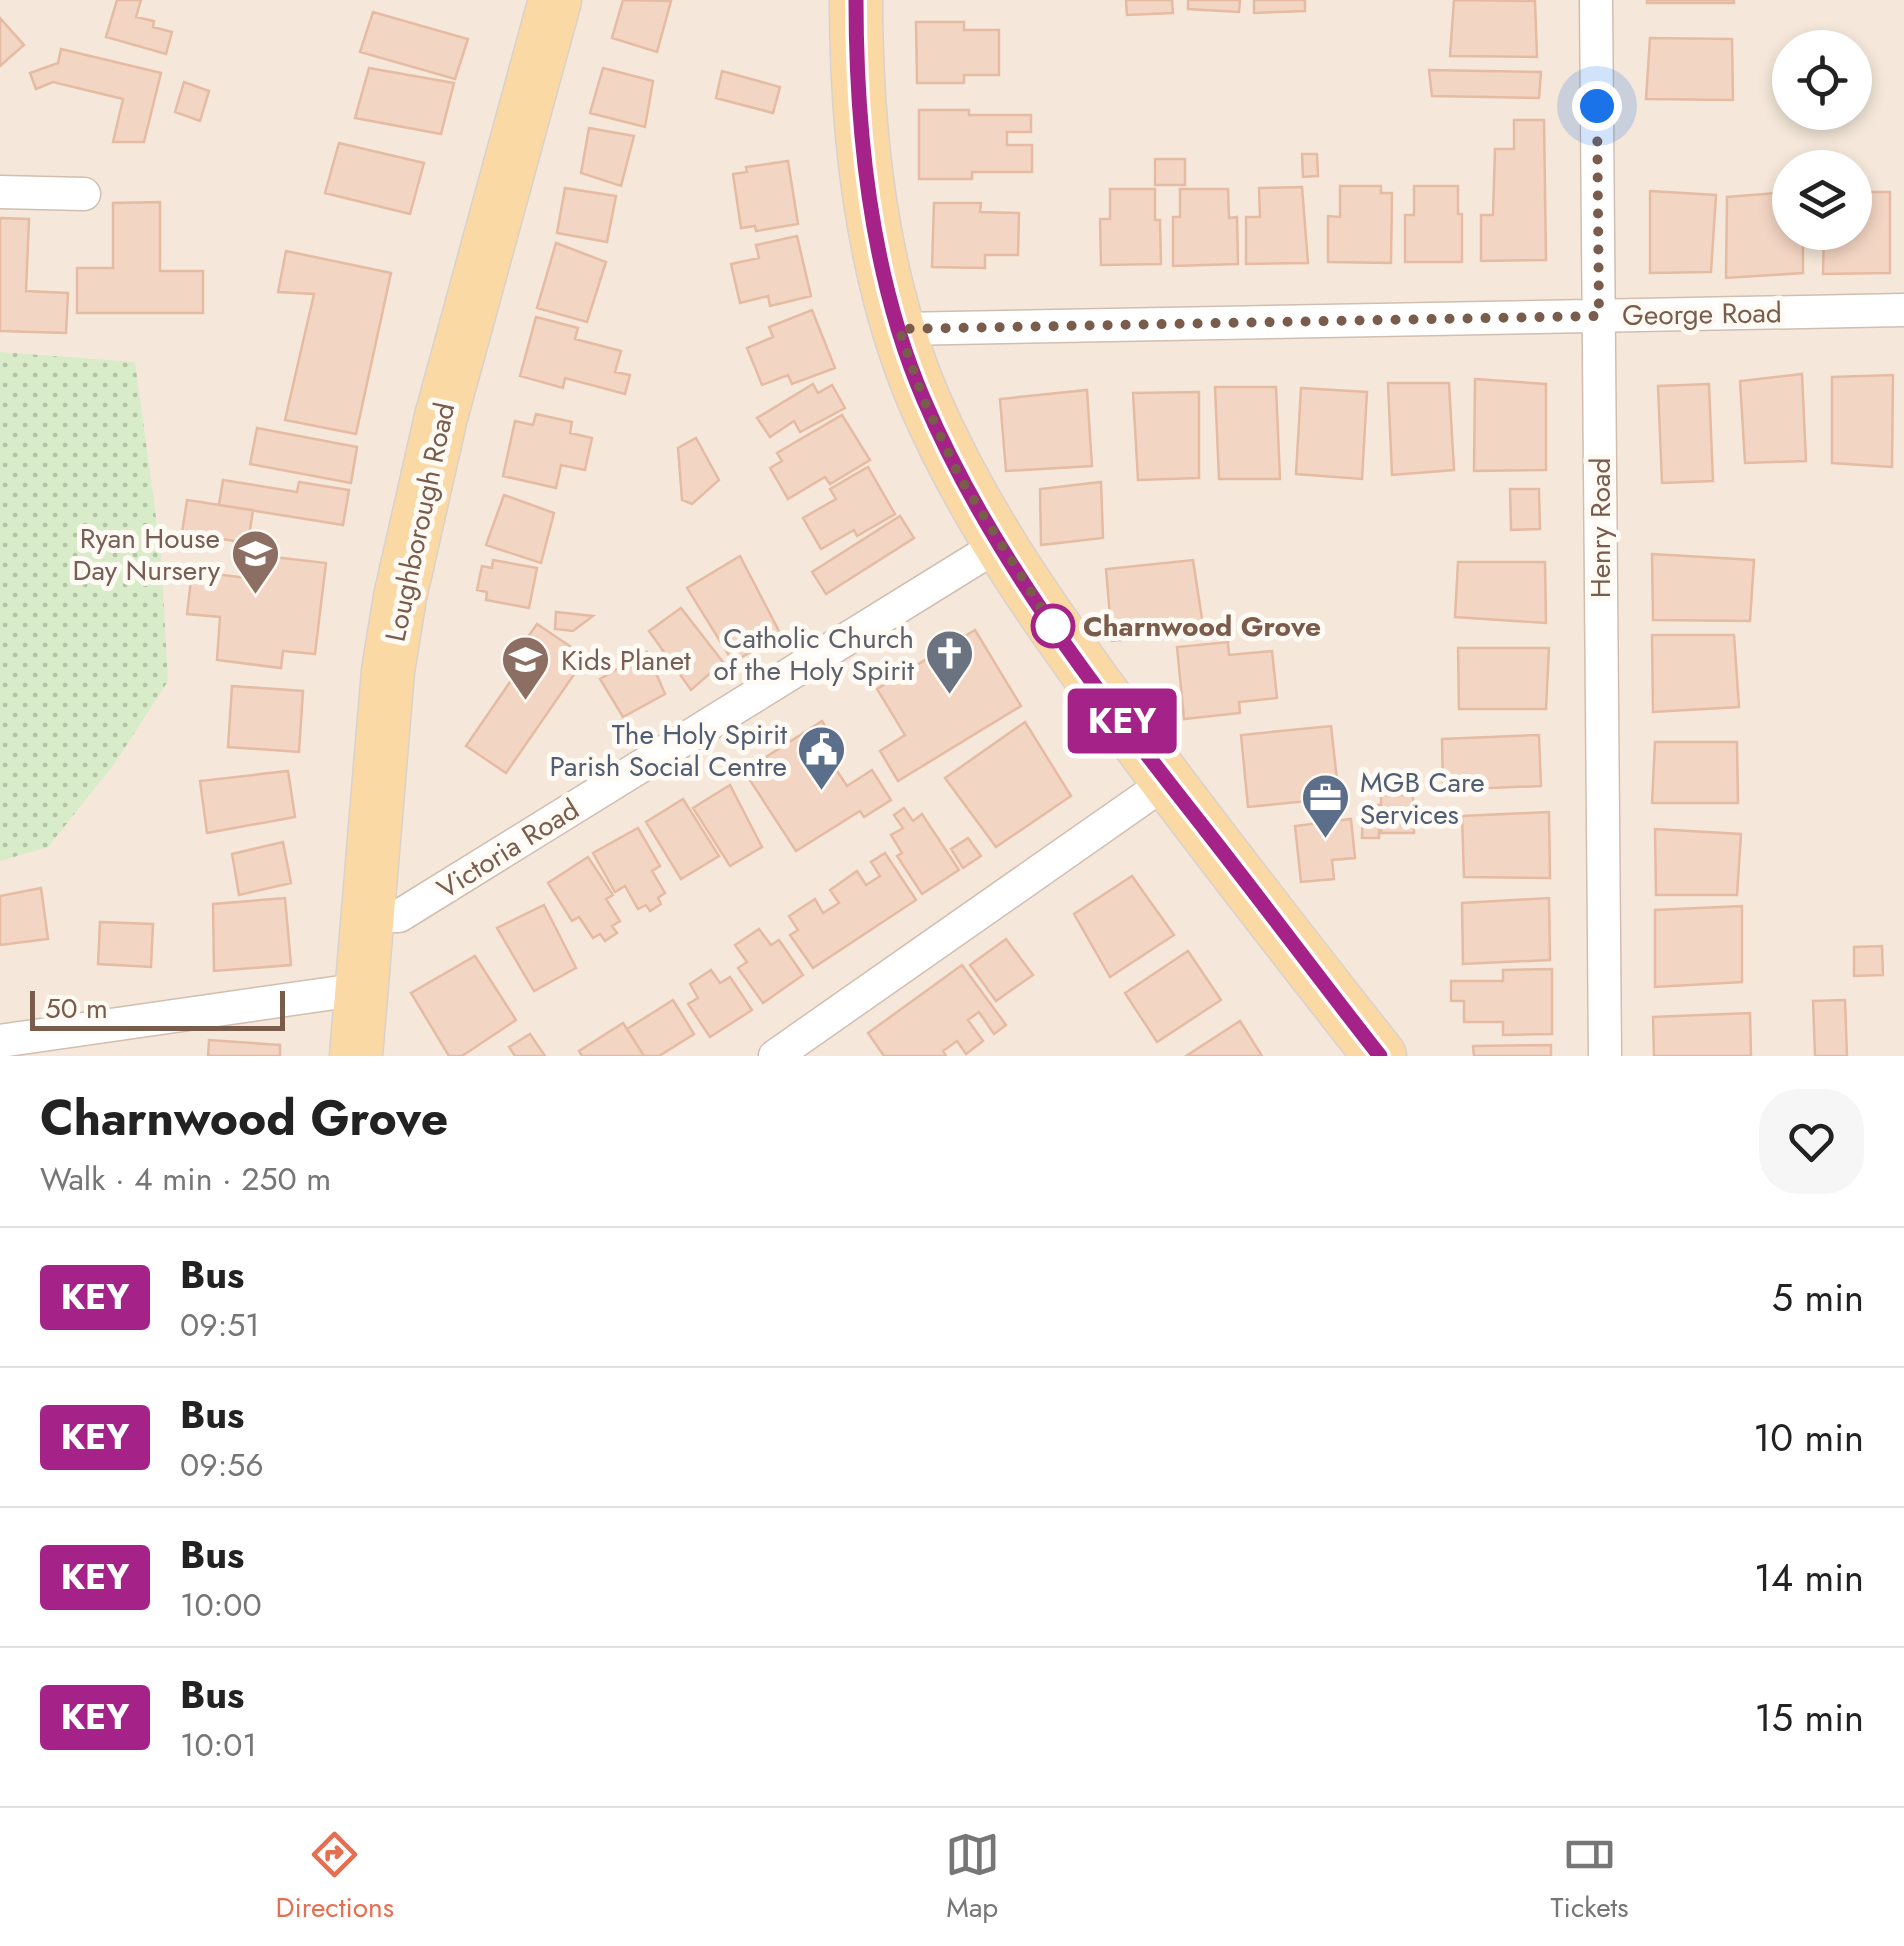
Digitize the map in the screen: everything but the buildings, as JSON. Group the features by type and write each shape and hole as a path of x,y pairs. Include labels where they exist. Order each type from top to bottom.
{"main road":[{"name":"Loughborough Road","path":"356,1056 388,672 400,597 436,435 555,0"},
{"path":"856,0 858,83 882,260 899,329 923,398 959,476 1056,632 1380,1056"}],"street":[{"name":"Henry Road","path":"1596,0 1605,1056"},
{"path":"0,192 84,194"},
{"name":"George Road","path":"899,329 1904,310"},
{"name":"Victoria Road","path":"368,915 400,916 1000,544"},
{"path":"775,1056 1168,782"},
{"path":"0,1042 362,989"}],"shaded area":[{"path":"0,0 1904,0 1904,1056 0,1056"}],"green space":[{"path":"0,352 135,362 161,554 168,681 115,763 48,847 0,861"}],"bus line":[{"name":"KEY","path":"856,0 858,83 882,260 899,329 923,398 959,476 1056,632 1380,1056"}],"place":[{"name":"Ryan House Day Nursery","path":"255,596"},
{"name":"Charnwood Grove","path":"1053,626"},
{"name":"Catholic Church of the Holy Spirit","path":"949,696"},
{"name":"Kids Planet","path":"526,702"},
{"name":"The Holy Spirit Parish Social Centre","path":"822,792"},
{"name":"MGB Care Services","path":"1325,840"}],"route":[{"path":"1053,626 1056,632 959,476 923,398 899,329 1599,316 1597,106"}]}
